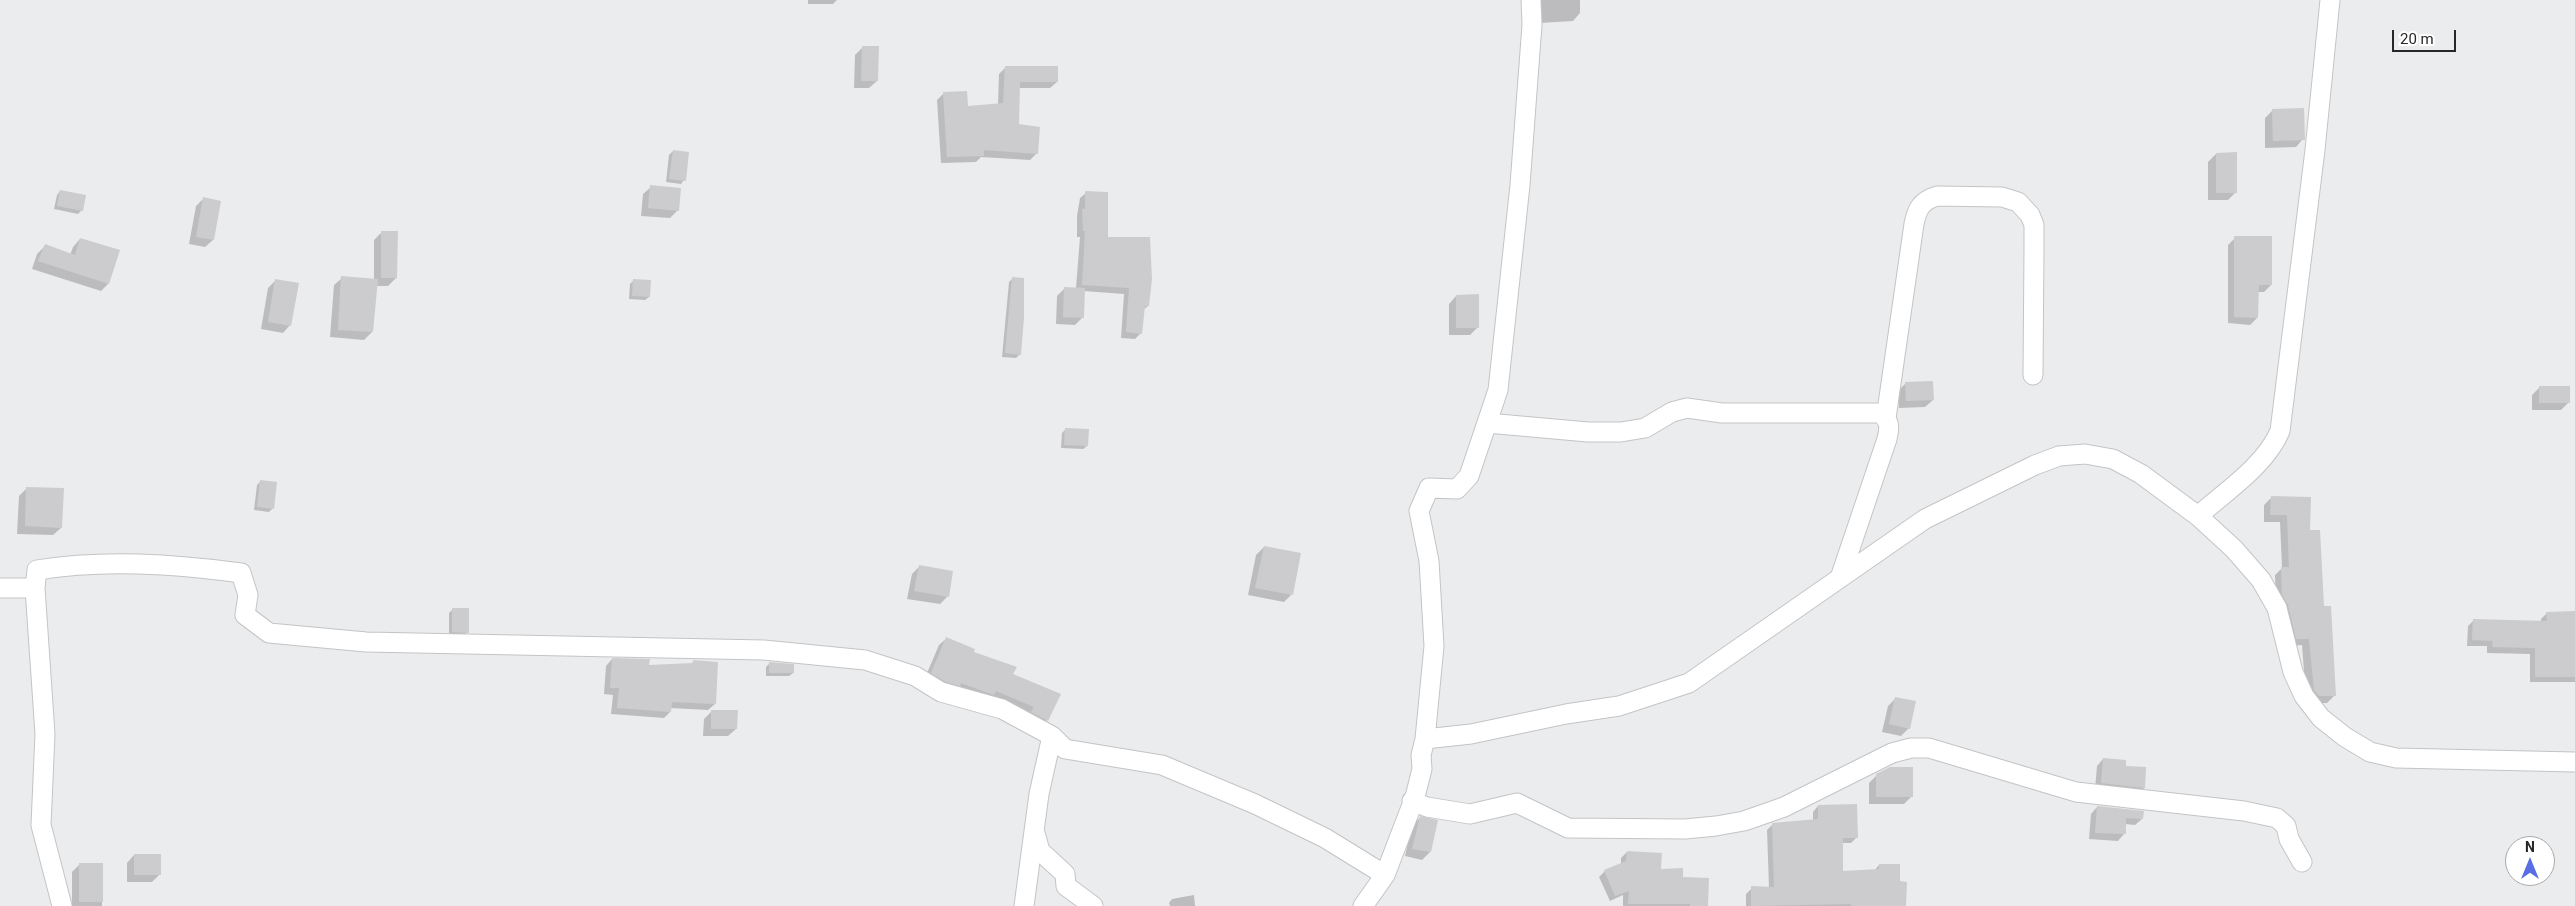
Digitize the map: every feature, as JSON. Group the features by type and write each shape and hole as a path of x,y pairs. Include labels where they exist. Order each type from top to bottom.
{"street":[{"path":"1362,906 1386,875 1422,769 1421,755 1434,646 1429,561 1419,511 1429,488 1458,488 1469,476 1498,390 1518,205 1532,25 1531,0"},
{"path":"2198,516 2261,460 2274,445 2280,431 2314,160 2330,0"},
{"path":"1840,578 1887,439 1889,423 1886,418 1914,224 1920,205 1932,198 1950,194 2002,197 2018,202 2030,214 2034,240 2033,374"},
{"path":"1488,423 1588,432 1621,432 1645,428 1672,412 1687,408 1722,414 1871,412 1886,418"},
{"path":"1424,739 1471,734 1566,714 1619,706 1689,683 1925,519 2035,465 2059,456 2084,454 2113,459 2141,474 2198,516 2234,548 2261,580 2277,608 2293,672 2304,696 2321,718 2345,737 2370,752 2396,758 2575,762"},
{"path":"62,906 41,825 45,734 34,588 37,570 68,565 126,562 210,568 241,573 248,594 245,614 269,634 366,642 764,650 865,660 915,676 941,692 1002,709 1052,736 1065,749 1162,765 1238,796 1325,838 1386,875"},
{"path":"0,588 34,588"},
{"path":"1024,906 1039,794 1052,736"},
{"path":"1413,799 1428,807 1470,814 1517,803 1568,828 1685,828 1716,826 1744,821 1784,807 1892,753 1911,748 1929,748 2076,792 2244,811 2276,818 2286,826 2289,839 2302,862"},
{"path":"1035,831 1040,851 1065,874 1066,886 1093,906"}],"building":[{"path":"862,46 879,46 878,81 861,81"},
{"path":"1005,66 1058,66 1058,82 1020,82 1019,124 1040,127 1038,154 984,150 984,156 947,157 943,92 967,91 968,106 1003,103"},
{"path":"2304,108 2305,140 2273,141 2272,109"},
{"path":"673,150 689,152 686,181 669,179"},
{"path":"2237,152 2237,193 2216,193 2216,153"},
{"path":"650,185 681,188 679,211 648,208"},
{"path":"60,190 86,195 83,211 57,206"},
{"path":"1085,191 1108,192 1108,237 1150,237 1152,279 1149,306 1145,306 1142,334 1126,332 1129,288 1082,285 1085,231 1083,231 1082,209 1085,209"},
{"path":"203,197 221,201 214,240 196,237"},
{"path":"381,231 398,231 397,278 381,278"},
{"path":"2234,236 2272,236 2272,285 2259,285 2258,318 2234,317"},
{"path":"80,238 120,250 109,284 38,261 45,244 75,255"},
{"path":"341,276 378,279 373,332 338,330"},
{"path":"1012,277 1024,278 1024,318 1021,355 1005,353"},
{"path":"275,279 299,283 291,326 268,322"},
{"path":"633,279 651,280 650,297 632,296"},
{"path":"1064,287 1085,288 1084,318 1063,317"},
{"path":"1479,294 1479,328 1456,328 1456,295"},
{"path":"1933,381 1934,400 1906,401 1905,382"},
{"path":"2539,386 2570,386 2570,403 2539,403"},
{"path":"1065,428 1089,429 1088,446 1064,445"},
{"path":"260,480 277,482 274,509 257,507"},
{"path":"26,487 64,488 62,528 25,526"},
{"path":"2271,496 2311,497 2310,530 2320,530 2324,606 2331,606 2336,696 2319,696 2314,690 2309,639 2296,639 2288,605 2282,595 2281,567 2289,567 2287,515 2270,515"},
{"path":"1264,546 1301,553 1293,595 1255,588"},
{"path":"919,565 953,571 949,597 914,591"},
{"path":"452,608 469,608 469,633 452,632"},
{"path":"2575,611 2575,677 2535,677 2535,648 2492,647 2493,641 2472,640 2473,619 2547,621 2546,612"},
{"path":"946,637 975,649 974,652 1017,667 1013,674 1061,694 1048,721 1031,712 1034,707 996,691 994,695 961,683 960,686 946,682 931,673"},
{"path":"612,658 650,659 649,665 693,663 693,660 718,662 716,704 672,702 671,712 617,708 619,688 610,688"},
{"path":"769,662 794,664 794,673 769,673"},
{"path":"1895,697 1916,701 1910,729 1889,724"},
{"path":"711,710 738,710 737,729 711,729"},
{"path":"2103,758 2126,760 2126,766 2146,767 2145,788 2101,783"},
{"path":"1890,767 1913,767 1913,797 1876,797 1876,774"},
{"path":"1857,804 1858,838 1843,838 1843,871 1879,869 1879,864 1900,864 1900,881 1907,882 1906,906 1851,906 1851,904 1751,906 1751,886 1774,887 1772,823 1818,819 1818,805"},
{"path":"2097,806 2144,811 2143,819 2126,818 2126,834 2095,833"},
{"path":"1420,816 1438,820 1431,852 1412,849"},
{"path":"1627,851 1662,853 1661,869 1683,868 1683,877 1709,878 1708,906 1690,906 1690,904 1628,904 1629,891 1615,896 1604,870 1626,861"},
{"path":"134,854 161,854 161,875 134,875"},
{"path":"79,863 103,863 103,902 79,902"}]}
